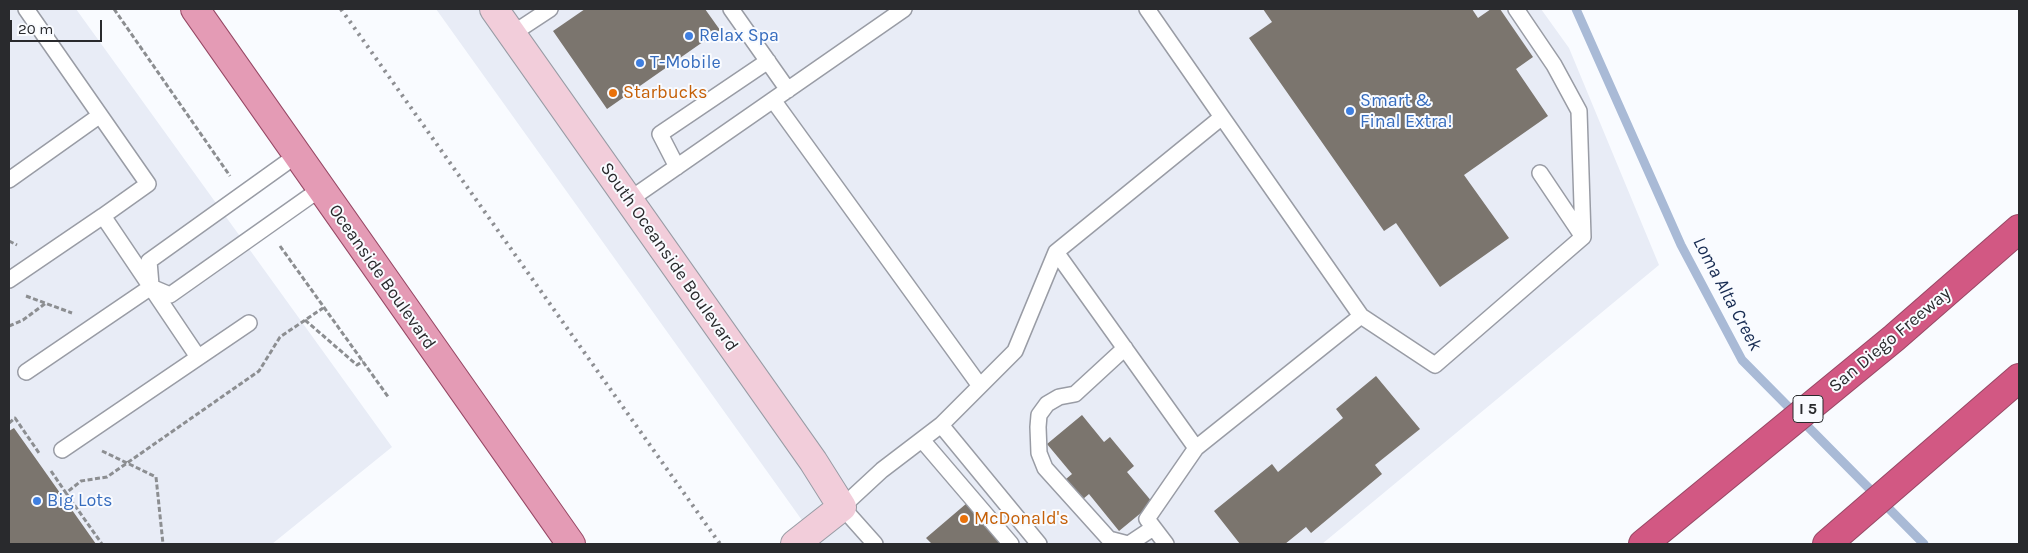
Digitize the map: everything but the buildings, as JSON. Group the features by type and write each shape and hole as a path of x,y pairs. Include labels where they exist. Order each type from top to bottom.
{"highway":[{"name":"San Diego Freeway","path":"1643,544 1894,338 2019,229"},
{"path":"1826,544 2019,378"}],"main road":[{"name":"Oceanside Boulevard","path":"195,9 571,544"}],"street":[{"name":"South Oceanside Boulevard","path":"494,9 813,461 842,507"},
{"path":"795,544 842,507"}],"lane":[{"path":"9,280 148,184 26,9"},
{"path":"512,34 550,9"},
{"path":"731,9 788,90"},
{"path":"629,200 904,9"},
{"path":"1147,9 1361,316 1435,365 1583,237"},
{"path":"1516,9 1554,64 1579,111 1583,237"},
{"path":"677,167 660,134 768,61"},
{"path":"773,100 980,386"},
{"path":"9,180 99,116"},
{"path":"875,544 842,507 882,470 941,425 1015,351 1056,252 1222,117"},
{"path":"152,287 149,261 297,154"},
{"path":"1540,173 1583,237"},
{"path":"152,287 170,295 320,189"},
{"path":"102,216 198,357"},
{"path":"1056,252 1196,448"},
{"path":"26,372 152,287"},
{"path":"1166,544 1147,519 1196,448 1361,316"},
{"path":"62,450 249,322"},
{"path":"1125,348 1075,394 1059,397 1047,404 1039,415 1039,453 1045,468 1109,539 1129,544 1153,528"},
{"path":"941,425 1039,544"},
{"path":"922,440 1011,544"}],"path":[{"path":"9,241 20,246"},
{"path":"22,294 74,314"},
{"path":"9,326 23,320 46,303"},
{"path":"66,493 81,481 107,477 259,372 280,337 323,308"},
{"path":"305,320 357,365 362,361"},
{"path":"9,423 14,418 40,455"},
{"path":"100,450 156,477 163,544"},
{"path":"50,470 102,544"}],"shaded area":[{"path":"9,9 76,9 392,447 272,544 9,544"},
{"path":"436,9 1541,9 1569,48 1659,265 1322,544 819,544"}],"waterway":[{"name":"Loma Alta Creek","path":"1576,9 1681,245 1742,360 1924,544"}],"railway":[{"path":"341,9 720,544"}],"place":[{"name":"Relax Spa","path":"689,36"},
{"name":"T-Mobile","path":"640,63"},
{"name":"Starbucks","path":"613,93"},
{"name":"Smart & Final Extra!","path":"1350,111"},
{"name":"Big Lots","path":"37,501"},
{"name":"McDonald's","path":"964,519"}]}
